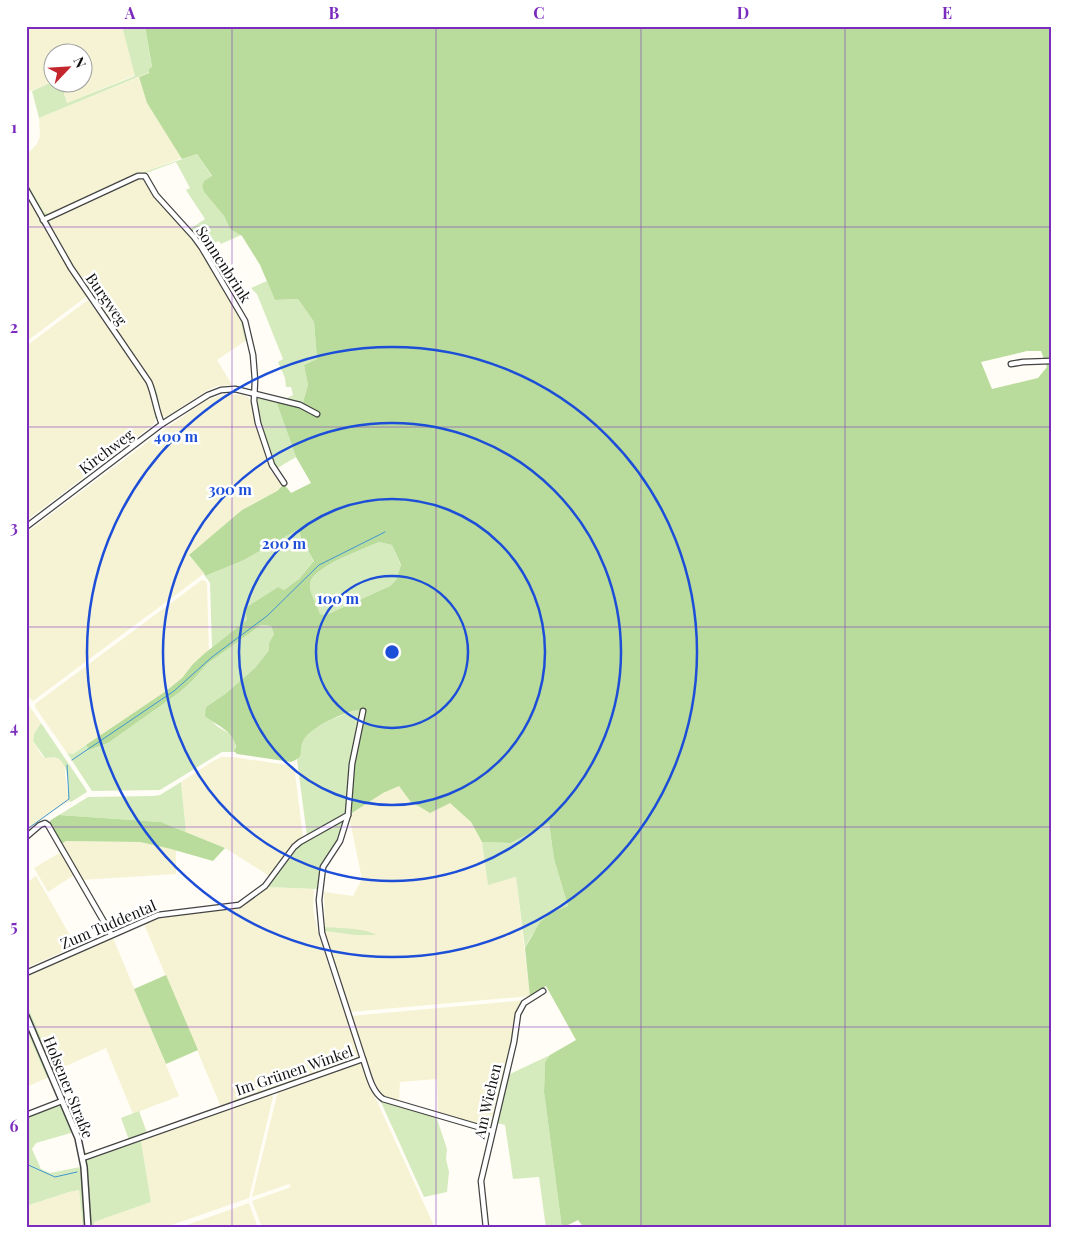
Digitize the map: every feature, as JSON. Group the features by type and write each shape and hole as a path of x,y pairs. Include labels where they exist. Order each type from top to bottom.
{"street":[{"name":"Sonnenbrink","path":"43,220 138,176 145,176 156,195 198,242 242,314 253,355 254,401 258,423 272,465 284,483"},
{"name":"Burgweg","path":"26,189 71,268 149,382 155,396 162,424"},
{"path":"1011,364 1051,361"},
{"name":"Kirchweg","path":"26,527 162,424 208,395 221,390 235,389 300,405 317,414"},
{"path":"363,711 352,764 348,815 340,841 323,867 319,900 322,933 363,1059"},
{"name":"Zum Tuddental","path":"26,973 158,914 239,905 265,886 294,847 300,842 348,815"},
{"path":"26,837 40,825 45,823 48,825 111,934"},
{"name":"Am Wiehen","path":"486,1228 481,1182 514,1042 518,1014 524,1003 543,991"},
{"name":"Holsener Straße","path":"26,1016 78,1138 83,1158 88,1228"},
{"name":"Im Grünen Winkel","path":"83,1158 363,1059 373,1086 378,1095 383,1099 492,1131"},
{"path":"26,1115 62,1101"}],"shaded area":[{"path":"26,26 122,26 135,75 67,103 64,92 92,92 92,42 42,42 42,86 26,93"},
{"path":"139,77 147,103 182,158 144,172 51,214 44,212 26,181 26,155 37,144 40,136 39,118"},
{"path":"138,178 144,178 201,250 239,314 245,341 217,360 232,385 217,386 208,390 166,417 162,416 158,395 149,376 74,267 49,222 50,219"},
{"path":"26,193 68,269 87,296 26,342"},
{"path":"88,300 136,366 153,397 154,424 26,521 26,346"},
{"path":"226,394 244,395 250,399 256,427 270,470 282,485 277,491 242,510 189,556 205,573 33,701 31,700 26,693 26,533 169,426 207,400"},
{"path":"202,580 206,581 207,584 209,650 193,664 182,678 166,691 73,754 67,753 35,707 35,704"},
{"path":"26,701 41,723 34,734 33,741 42,756 45,758 57,758 63,762 69,801 47,815 26,833"},
{"path":"222,757 294,766 303,837 292,845 271,877 225,848 186,832 181,782"},
{"path":"399,786 410,801 450,802 471,822 482,842 488,884 516,877 530,996 350,1012 325,931 354,935 357,930 325,927 324,892 353,896 362,879 350,821 351,814 383,793"},
{"path":"66,841 140,842 176,850 176,874 81,880 61,844"},
{"path":"61,852 74,875 48,892 34,868"},
{"path":"36,876 76,946 26,968 26,883"},
{"path":"267,887 314,889 313,908 318,933 359,1052 359,1058 221,1107 144,924 169,915 238,909 259,895"},
{"path":"113,938 179,1096 133,1114 106,1048 55,1071 26,1002 26,976"},
{"path":"527,1000 517,1010 515,1015 515,1027 493,1122 490,1125 484,1126 438,1113 437,1079 400,1082 399,1101 382,1095 378,1091 351,1016"},
{"path":"26,1029 47,1078 26,1087"},
{"path":"357,1063 364,1066 375,1097 435,1228 262,1228 252,1201 291,1187 289,1184 252,1197 278,1091"},
{"path":"271,1094 273,1097 249,1198 163,1228 94,1228 94,1222 151,1202 141,1141"},
{"path":"79,1190 83,1228 26,1228 26,1206"},
{"path":"249,1203 258,1228 178,1228"}],"green space":[{"path":"122,26 145,26 152,68 150,72 39,118 32,91 42,86 42,92 64,92 67,103 135,76"},
{"path":"145,26 1051,26 1051,1228 584,1228 578,1220 562,1228 544,1092 545,1062 550,1055 576,1040 546,986 530,997 525,948 540,922 553,912 568,906 554,859 549,823 511,843 482,842 471,822 450,803 430,813 410,801 399,786 383,793 349,815 353,764 364,710 350,712 313,730 303,741 300,756 291,762 237,754 234,751 236,747 232,736 205,716 206,707 225,694 255,668 269,650 269,643 274,634 271,626 261,625 207,664 180,692 108,743 89,750 86,745 166,691 182,678 205,653 247,620 245,608 278,587 284,590 299,579 314,561 301,538 299,529 242,561 205,576 189,555 242,510 277,491 284,484 291,493 311,483 296,457 276,401 286,403 287,398 303,402 308,385 304,365 317,359 314,322 298,299 275,300 260,265 242,236 230,229 224,216 204,192 202,186 204,181 212,176 197,154 182,159 147,103 139,77 149,73 149,69 152,67","holes":["1027,351 1041,351 1047,367 1038,378 992,389 981,362","379,542 392,545 401,565 396,580 390,586 326,615 320,614 311,591 310,584 313,578 328,565"]},
{"path":"197,154 212,177 204,181 202,186 204,192 224,216 230,229 241,235 221,244 219,241 205,247 190,229 205,219 186,190 190,188 176,162 146,173 144,177 155,195 201,249 245,322 250,343 245,341 239,314 201,250 154,196 144,178 138,178 49,220 74,267 154,385 158,395 161,414 155,419 153,397 136,366 73,277 26,193 26,181 44,212 50,214 144,172"},
{"path":"267,281 275,300 298,299 314,322 317,359 304,365 308,385 303,402 287,398 293,395 291,387 286,387 285,378 278,362 283,359 257,294 251,288"},
{"path":"258,398 276,401 296,457 276,469 260,425"},
{"path":"299,529 301,538 314,561 299,579 284,590 278,587 245,608 248,620 212,648 210,583 205,576 242,561"},
{"path":"379,542 392,545 401,566 396,580 390,586 326,615 320,614 311,591 310,584 313,578 328,565"},
{"path":"261,625 271,626 274,634 269,643 269,650 255,668 225,694 206,707 213,722 234,739 235,752 222,752 160,790 92,791 67,753 73,754 86,745 89,750 108,743 180,692 207,664"},
{"path":"361,709 351,764 347,814 307,836 297,760 302,741 305,736 319,726 337,717"},
{"path":"41,723 87,792 71,802 69,801 68,778 61,761 57,758 45,758 33,741 34,734"},
{"path":"181,782 186,832 161,822 59,815 88,797 160,795"},
{"path":"59,815 161,822 225,848 213,861 140,842 66,841 61,844 49,823"},
{"path":"346,818 338,840 321,867 317,889 267,887 296,848 303,842"},
{"path":"549,823 554,859 568,906 542,922 525,948 516,877 488,885 482,842 511,843"},
{"path":"325,927 359,930 376,935 354,935 325,931"},
{"path":"166,975 198,1050 166,1064 134,989"},
{"path":"26,1002 55,1071 53,1072 54,1075 47,1078 26,1029"},
{"path":"550,1055 545,1062 544,1092 562,1228 546,1228 539,1177 513,1179 505,1125 497,1123 508,1075"},
{"path":"380,1100 436,1116 447,1149 446,1159 449,1172 447,1192 424,1197"},
{"path":"67,1102 81,1130 36,1143 32,1149 41,1169 50,1173 80,1167 79,1154 86,1152 88,1159 141,1141 151,1202 94,1222 94,1228 83,1228 79,1190 26,1206 26,1144 28,1143 26,1139 26,1112 32,1110 34,1114"},
{"path":"139,1111 147,1133 129,1140 121,1118"}],"waterway":[{"path":"72,760 174,691 212,657 267,616 319,565 385,532"},
{"path":"26,830 69,799 67,765"},
{"path":"26,1164 55,1177 77,1172"}]}
